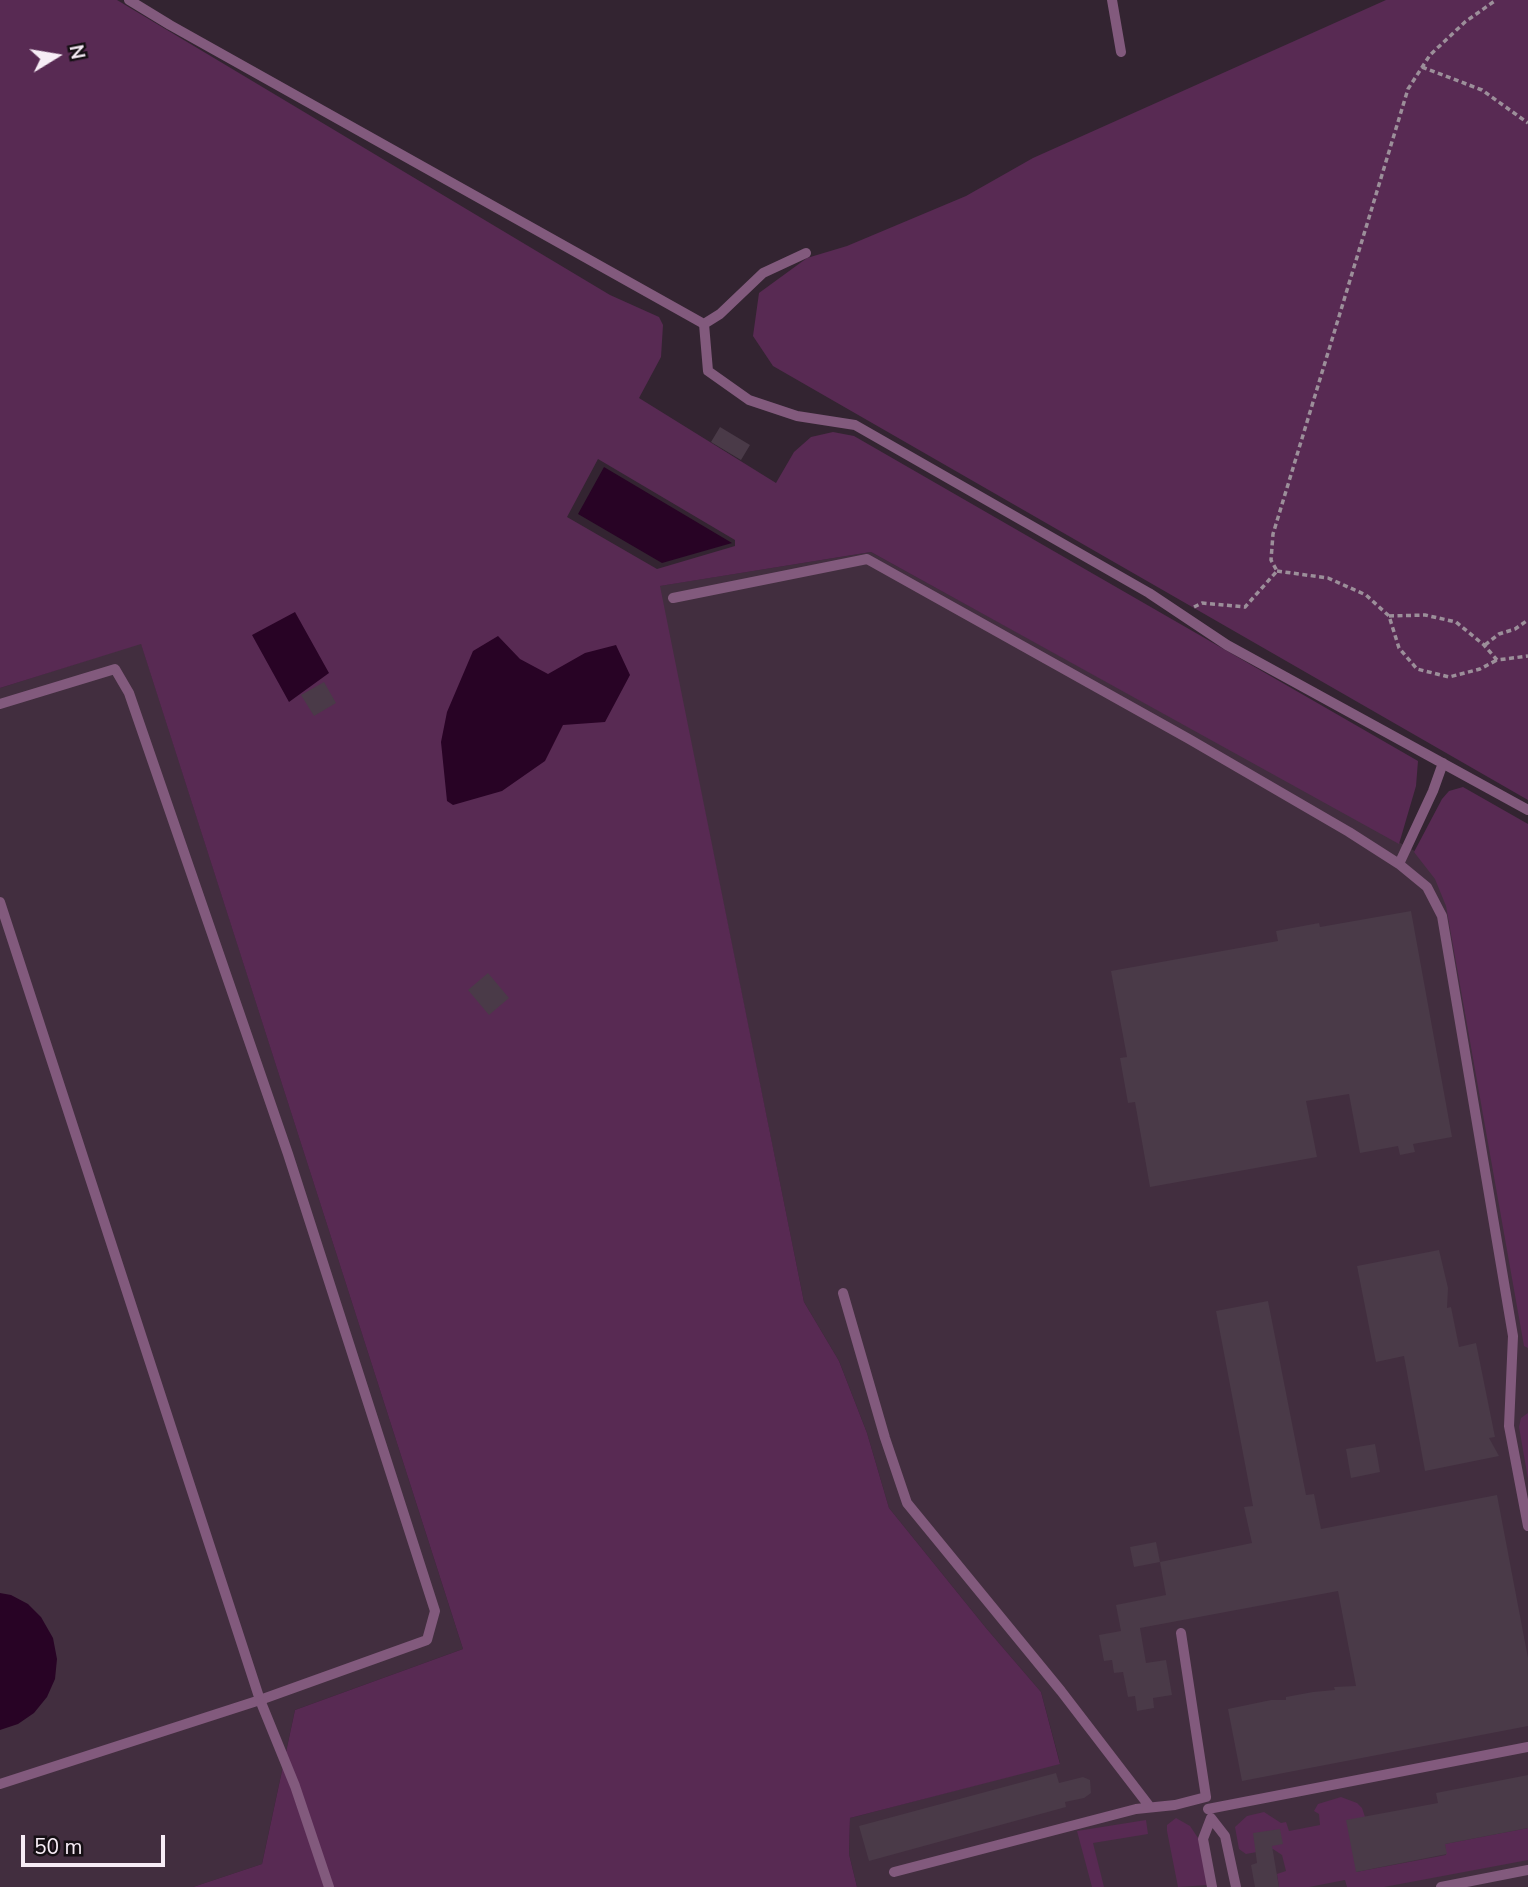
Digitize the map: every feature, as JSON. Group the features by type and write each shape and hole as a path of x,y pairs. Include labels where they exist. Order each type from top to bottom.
{"lane":[{"path":"129,0 704,324"},
{"path":"1112,0 1121,52"},
{"path":"704,324 720,314 763,273 806,253"},
{"path":"704,324 708,371 749,400 797,416 855,425 1149,593 1227,645 1528,810"},
{"path":"673,598 867,559 1189,739 1399,864 1427,887 1441,916 1513,1336 1509,1426 1528,1526"},
{"path":"0,704 115,669 129,693 288,1154 435,1611 427,1640 260,1700 0,1784"},
{"path":"1399,864 1443,763"},
{"path":"0,902 260,1700 295,1786 329,1887"},
{"path":"843,1293 907,1503 1061,1691 1150,1807"},
{"path":"1181,1633 1206,1797 1210,1814 1225,1836 1236,1887"},
{"path":"1210,1814 1528,1747"},
{"path":"894,1872 1074,1824 1206,1797"},
{"path":"1210,1814 1203,1839 1212,1887"},
{"path":"1441,1887 1528,1870"}],"path":[{"path":"1276,572 1271,560 1273,534 1408,89 1430,55 1465,22 1496,0"},
{"path":"1423,67 1482,90 1528,123"},
{"path":"1180,614 1202,603 1245,607 1276,572"},
{"path":"1276,572 1328,578 1366,596 1389,616 1399,648 1417,668 1449,677 1497,660 1528,656"},
{"path":"1389,616 1425,615 1456,622 1484,645 1497,660"},
{"path":"1484,645 1499,634 1515,629 1528,620"}],"shaded area":[{"path":"0,0 117,0 610,295 659,317 663,325 661,357 639,398 776,483 794,452 811,437 833,432 854,436 1418,761 1416,786 1399,844 871,552 660,586 804,1302 839,1361 867,1433 889,1508 1041,1692 1060,1764 850,1818 849,1854 857,1887 193,1887 262,1864 295,1710 463,1649 141,644 0,688","holes":["598,459 735,540 735,546 657,569 567,517"]},
{"path":"1386,0 1528,0 1528,800 773,366 753,336 759,293 807,258 847,246 966,196 1033,158"},
{"path":"604,467 732,543 662,563 578,514"},
{"path":"871,552 1442,866 1528,1308 1528,1887 857,1887 849,1854 850,1818 1060,1763 1041,1692 889,1508 867,1433 839,1361 804,1302 659,586"},
{"path":"295,612 329,673 289,702 252,635"},
{"path":"498,636 520,659 548,674 585,653 616,645 630,675 605,722 563,725 545,761 502,791 453,805 447,801 441,742 447,712 473,651"},
{"path":"141,643 463,1649 295,1710 262,1864 193,1887 0,1887 0,688"},
{"path":"1463,787 1528,824 1528,1348 1524,1346 1446,906 1435,879 1414,852 1442,799 1449,791"},
{"path":"1528,1413 1528,1479 1519,1427 1521,1418"},
{"path":"0,1593 11,1595 28,1604 41,1617 53,1638 57,1659 55,1679 47,1697 34,1713 18,1724 0,1730"},
{"path":"1341,1797 1357,1803 1365,1817 1356,1872 1446,1855 1445,1844 1528,1828 1528,1860 1384,1887 1347,1887 1345,1880 1309,1887 1279,1887 1277,1874 1286,1871 1282,1855 1273,1849 1246,1854 1239,1849 1235,1827 1247,1816 1264,1812 1281,1823 1286,1822 1289,1831 1320,1825 1319,1814 1314,1811 1318,1804"},
{"path":"1176,1818 1190,1826 1198,1838 1208,1885 1178,1887 1167,1831 1167,1825"},
{"path":"1146,1820 1148,1834 1093,1843 1104,1887 1092,1887 1077,1831"}],"building":[{"path":"720,427 750,445 741,460 711,442"},
{"path":"324,682 336,703 314,716 301,695"},
{"path":"1411,911 1452,1137 1413,1144 1415,1152 1400,1155 1398,1146 1360,1153 1349,1094 1306,1101 1317,1157 1150,1187 1135,1102 1128,1103 1120,1058 1127,1057 1111,971 1278,941 1276,931 1319,923 1320,927"},
{"path":"488,973 509,998 489,1015 468,990"},
{"path":"1439,1250 1448,1288 1447,1308 1451,1307 1459,1347 1476,1343 1495,1437 1489,1438 1499,1456 1425,1471 1404,1356 1376,1362 1357,1266"},
{"path":"1268,1301 1306,1495 1314,1494 1321,1529 1497,1495 1528,1658 1528,1726 1242,1781 1228,1709 1335,1690 1334,1687 1356,1686 1338,1591 1140,1628 1146,1663 1166,1660 1172,1695 1153,1698 1154,1708 1137,1711 1135,1696 1128,1697 1123,1672 1114,1673 1112,1660 1104,1661 1099,1635 1121,1631 1116,1605 1166,1595 1160,1562 1252,1543 1244,1507 1253,1506 1216,1311"},
{"path":"1375,1444 1380,1472 1351,1478 1346,1449"},
{"path":"1156,1542 1160,1562 1134,1567 1130,1547"},
{"path":"1056,1773 1059,1783 1083,1777 1090,1780 1091,1793 1084,1798 1065,1802 1066,1807 869,1861 859,1826"},
{"path":"1528,1775 1528,1828 1445,1844 1447,1854 1356,1872 1346,1820 1438,1803 1436,1793"},
{"path":"1280,1829 1283,1844 1272,1846 1279,1887 1255,1887 1251,1865 1257,1863 1253,1833"}]}
